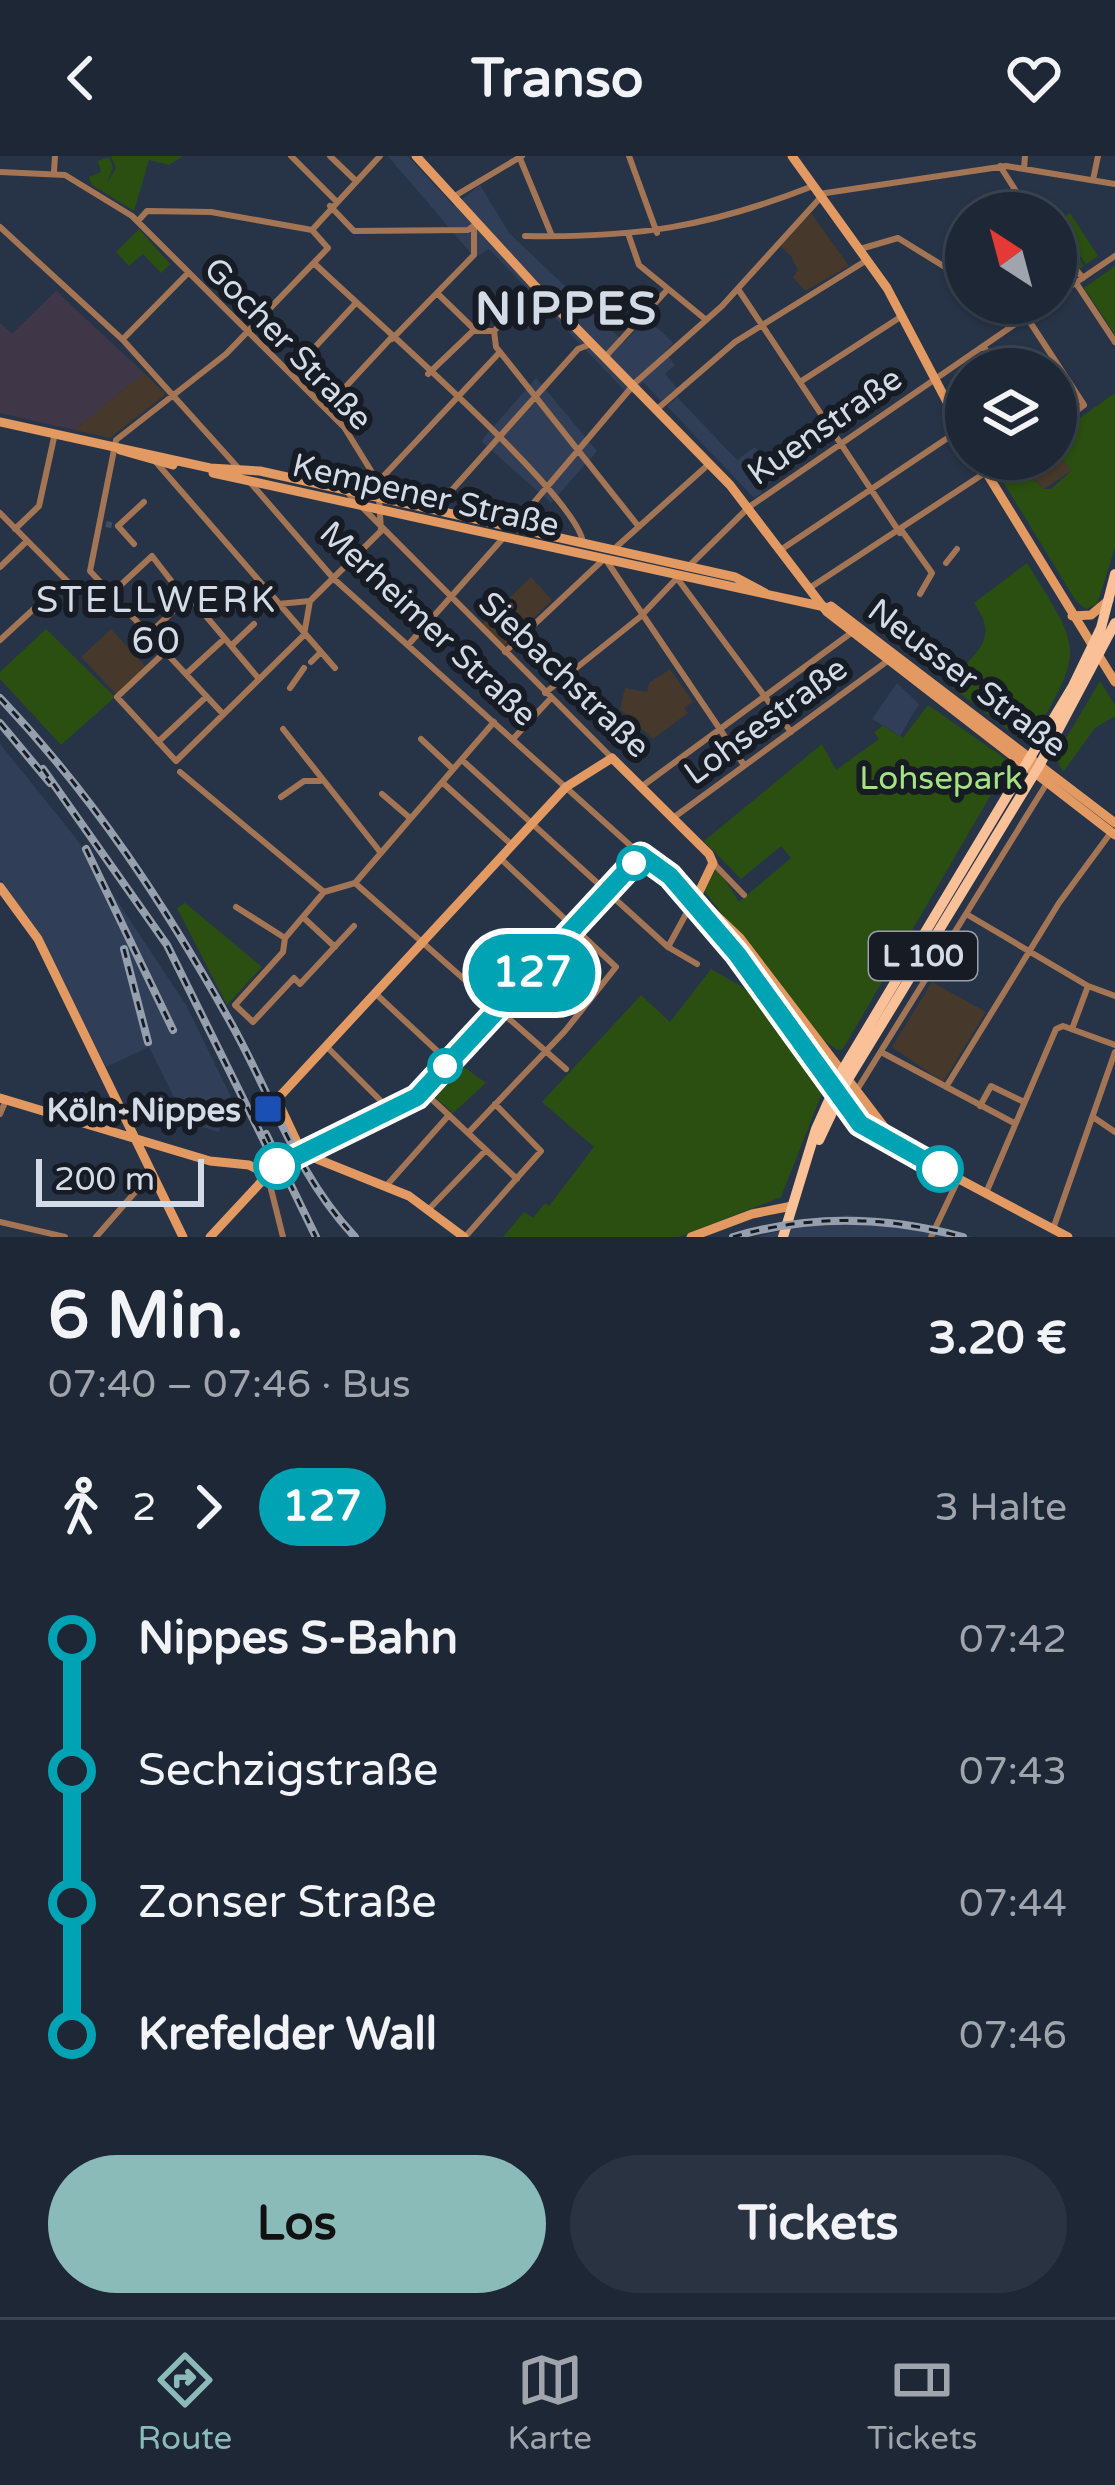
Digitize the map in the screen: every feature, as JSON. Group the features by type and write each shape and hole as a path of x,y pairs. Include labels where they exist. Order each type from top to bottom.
{"main road":[{"name":"L 100","path":"802,1176 840,1096 854,1050 1033,766 1080,673 1096,653 1115,574"},
{"name":"L 100","path":"844,1077 1115,623"},
{"name":"L 100","path":"783,1237 802,1176 840,1096"}],"street":[{"path":"0,172 54,172 55,156"},
{"path":"290,156 354,231 474,227 474,255 326,407"},
{"path":"330,156 355,181"},
{"path":"312,230 380,156"},
{"name":"Neusser Straße","path":"416,156 474,227 710,464 809,584 891,660"},
{"path":"453,197 520,156 553,237"},
{"path":"631,156 657,233"},
{"path":"792,156 867,260 945,400"},
{"path":"1003,166 1008,156"},
{"path":"1024,169 1025,156"},
{"path":"1093,180 1098,156"},
{"path":"1003,166 1017,192"},
{"path":"525,236 657,233 818,192 1003,166 1115,184"},
{"name":"Gocher Straße","path":"54,172 138,221 326,407 378,482 381,531"},
{"path":"408,645 633,386 738,289 818,192"},
{"path":"138,221 147,212 211,212 312,230 328,248 248,330 117,439 108,484 110,524 89,571 223,714"},
{"name":"Merheimer Straße","path":"0,227 123,340 334,579 695,899"},
{"path":"629,236 636,261 706,320"},
{"path":"860,249 886,237 898,238 945,267"},
{"path":"1077,283 1115,256"},
{"path":"656,410 762,324 867,260"},
{"path":"314,263 548,486 582,532 583,543"},
{"path":"123,340 188,274"},
{"path":"1077,277 1115,342"},
{"path":"428,374 476,331 494,331 536,287"},
{"path":"605,358 668,289"},
{"path":"738,289 901,532 939,568"},
{"path":"437,293 476,331"},
{"path":"291,373 356,304"},
{"path":"800,382 902,316"},
{"name":"Kuenstraße","path":"513,740 548,695 640,617 748,507 1013,324"},
{"path":"494,331 500,352 639,527"},
{"path":"435,509 578,349 591,344"},
{"path":"378,482 500,352"},
{"name":"Kempener Straße","path":"0,422 435,509 729,576 765,593"},
{"path":"15,529 38,506 55,433"},
{"path":"782,549 870,488 945,444"},
{"name":"Kempener Straße","path":"116,448 154,461 381,512 834,609"},
{"path":"154,461 335,668"},
{"path":"504,652 710,464"},
{"path":"795,599 809,584 901,532 975,480"},
{"path":"991,480 1115,682"},
{"name":"Siebachstraße","path":"347,492 381,531 674,818 743,895"},
{"path":"110,524 144,502"},
{"path":"0,513 76,590"},
{"path":"110,524 134,544"},
{"path":"276,604 310,601 381,531"},
{"path":"0,566 27,542"},
{"path":"920,594 957,549"},
{"path":"141,551 148,559"},
{"path":"111,594 152,556 186,600"},
{"path":"604,562 744,766"},
{"path":"727,588 729,576"},
{"path":"677,578 790,732"},
{"path":"0,640 64,581"},
{"name":"Neusser Straße","path":"809,584 821,605 851,633 1114,830"},
{"path":"196,603 216,585"},
{"path":"148,634 189,596 259,679"},
{"path":"1072,616 1090,615 1110,599"},
{"path":"165,652 117,697 176,761 304,635 310,601"},
{"path":"233,644 254,624"},
{"path":"1080,673 1081,630"},
{"path":"641,787 851,633"},
{"path":"186,675 223,640"},
{"path":"290,688 320,653"},
{"name":"Lohsestraße","path":"674,818 891,660"},
{"path":"158,742 206,697"},
{"name":"Neusser Straße","path":"968,718 1016,748 1047,783 1100,818"},
{"path":"354,926 300,984 294,978 254,1022 236,1005 283,952 285,938 324,892 355,883 494,722"},
{"path":"283,729 381,853"},
{"path":"1016,748 1044,738"},
{"path":"422,739 453,769"},
{"path":"495,1104 541,1148 465,1237 430,1208 387,1185 302,1153 279,1099 566,788 612,758"},
{"path":"462,760 668,946 697,964"},
{"path":"180,772 324,892"},
{"path":"281,797 304,781 321,781"},
{"path":"442,782 512,845"},
{"path":"840,1096 856,1093 1047,783"},
{"path":"382,794 411,819"},
{"path":"946,1087 1029,952 1114,830"},
{"path":"210,1237 267,1174 423,1091 641,855"},
{"path":"468,1133 547,1051 615,964 500,859"},
{"path":"668,946 713,863"},
{"path":"355,883 566,1069"},
{"path":"0,887 38,939 183,1237"},
{"path":"695,899 795,1012 856,1093 876,1129"},
{"path":"236,907 285,938"},
{"path":"967,914 1088,986 1115,996"},
{"path":"304,919 335,947"},
{"path":"759,974 783,1023 840,1096 876,1129 899,1147 1068,1237"},
{"path":"1071,1030 1088,986"},
{"path":"376,994 449,1062"},
{"path":"783,1023 784,1015 795,1012"},
{"path":"986,1193 1056,1030 1071,1030 1115,1049 1054,1229"},
{"path":"327,1047 390,1110"},
{"path":"824,1051 840,1055 854,1050"},
{"path":"881,1052 1016,1124"},
{"path":"980,1106 991,1086 1024,1102"},
{"path":"423,1091 517,1179"},
{"path":"0,1114 3,1099 136,1141 215,1162 249,1165 267,1174 283,1237"},
{"path":"387,1185 448,1115"},
{"path":"1092,1117 1115,1132"},
{"path":"320,1144 333,1164"},
{"path":"430,1208 486,1150"},
{"path":"96,1237 154,1178"},
{"path":"931,1237 959,1178"},
{"path":"691,1237 752,1214 792,1206"},
{"path":"0,1222 65,1237"}],"shaded area":[{"path":"388,156 408,156 454,206 480,185 509,233 624,342 645,321 673,343 665,352 675,365 665,374 677,388 661,401 643,382 633,394 624,390 489,249 475,258"},
{"path":"811,213 849,266 805,291 793,277 798,270 791,256 780,246"},
{"path":"56,291 144,373 74,430 0,413 0,323 12,334"},
{"path":"144,373 166,394 110,438 74,430"},
{"path":"536,378 597,451 551,503 481,441"},
{"path":"677,397 737,460 755,447 766,461 750,473 762,493 754,498 667,406"},
{"path":"1035,480 1057,480 1044,489"},
{"path":"531,577 552,600 505,646 482,624"},
{"path":"111,629 146,667 117,695 81,657"},
{"path":"670,669 693,702 684,708 688,713 653,739 620,709 625,688 647,692 649,683"},
{"path":"897,683 919,704 900,736 872,719"},
{"path":"0,744 75,837 186,1005 235,1105 224,1112 219,1132 179,1120 174,1097 149,1047 106,1067 39,933 0,879"},
{"path":"932,982 986,1012 943,1082 892,1047"},
{"path":"848,1215 915,1223 973,1237 757,1237 804,1225 806,1219"}],"green space":[{"path":"111,156 183,156 169,165 149,160 134,211 92,185 89,177 101,172 98,161 109,157 113,167 107,183 116,168"},
{"path":"1077,224 1098,256 1086,264 1077,251"},
{"path":"139,229 170,264 161,273 143,254 129,266 116,252"},
{"path":"1115,266 1115,335 1084,288"},
{"path":"1115,393 1115,548 1097,604 1086,609 1076,601 1002,480 1034,480 1051,489 1061,480 1077,480 1077,420"},
{"path":"1027,563 1058,615 1070,650 1049,709 1032,739 1023,741 949,685 985,637 982,616 974,603"},
{"path":"46,629 115,697 61,745 0,679 0,672"},
{"path":"1100,681 1115,705 1115,716 1095,728 1063,772 1055,757"},
{"name":"Lohsepark","path":"928,705 1010,762 843,1049 837,1050 818,1036 704,891 717,868 739,902 791,858 781,846 741,879 704,841 822,744 836,770 879,739 874,732 883,726 903,738"},
{"path":"185,903 262,967 227,1005 177,908"},
{"path":"711,969 761,998 820,1082 822,1093 781,1197 679,1237 503,1237 524,1212 533,1218 545,1203 549,1206 594,1147 542,1102 641,995 670,1022"},
{"path":"457,1062 486,1083 453,1113 430,1092"}],"tunnel":[{"path":"106,524 115,526"}],"railway":[{"path":"0,698 67,774 154,895 232,1025 301,1162 355,1237"},
{"path":"0,723 50,783"},
{"path":"43,769 167,945 268,1149"},
{"path":"86,849 173,1030"},
{"path":"124,949 148,1042"},
{"path":"266,1134 316,1237"},
{"path":"733,1237 791,1224 848,1220 963,1237"}],"bus line":[{"name":"127","path":"277,1166 417,1097 641,855 670,876 737,954 860,1124 940,1169"}],"place":[{"name":"Köln-Nippes","path":"268,1109"}],"district":[{"name":"NIPPES","path":"567,308"},
{"name":"STELLWERK 60","path":"157,620"}]}
